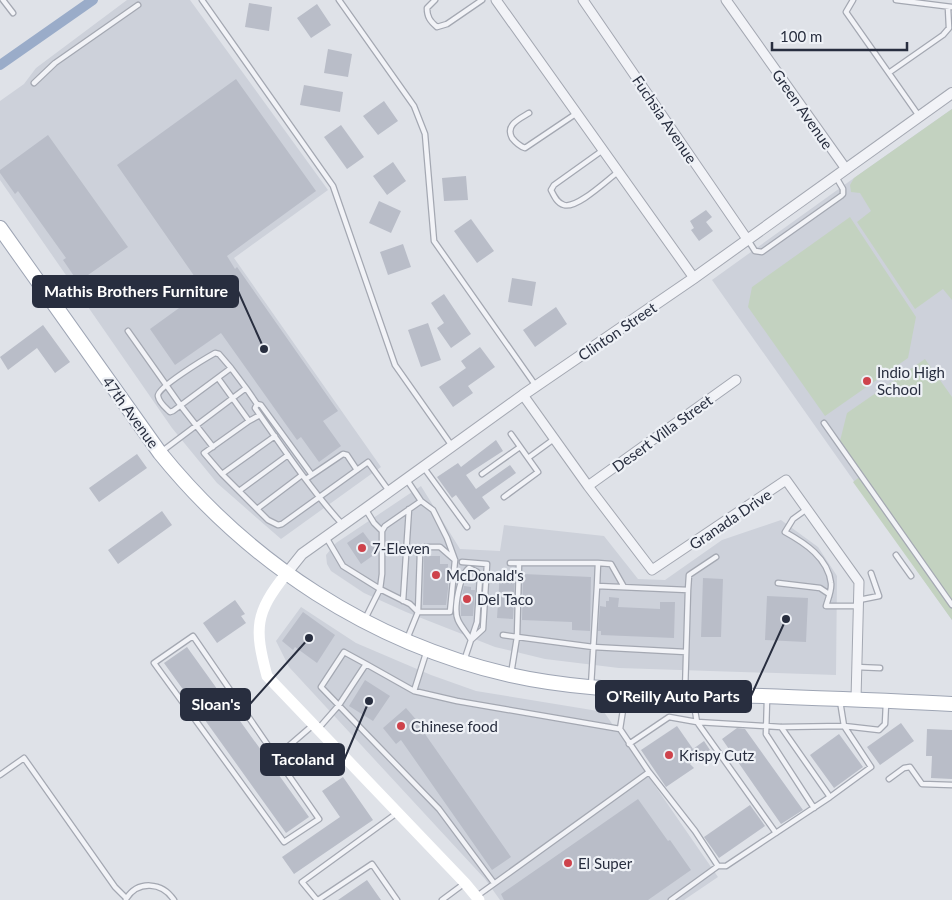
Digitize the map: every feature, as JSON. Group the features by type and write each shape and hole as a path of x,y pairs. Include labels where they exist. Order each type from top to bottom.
{"main road":[{"name":"47th Avenue","path":"0,228 160,453 185,483 226,524 286,574 333,605 364,621 407,641 463,662 511,675 591,688 952,704"},
{"path":"286,574 272,592 259,618 259,647 267,676 466,882 477,898"}],"street":[{"path":"496,0 694,278"},
{"name":"Fuchsia Avenue","path":"583,0 747,239"},
{"name":"Green Avenue","path":"726,0 846,168"},
{"name":"Clinton Street","path":"286,574 302,554 523,395 694,278 952,93"},
{"name":"Desert Villa Street","path":"588,486 736,380"},
{"name":"Granada Drive","path":"523,395 588,486 652,570 786,480 860,582 856,699"}],"lane":[{"path":"3,0 13,13"},
{"path":"202,0 333,186 395,365 452,446"},
{"path":"339,0 414,106 425,134 434,241 536,386"},
{"path":"436,0 427,8 427,15 430,21 437,27 447,24 482,0"},
{"path":"853,0 846,12 890,72 919,116"},
{"path":"890,72 943,35 949,28 950,8 896,0"},
{"path":"34,83 55,63 138,5"},
{"path":"529,113 516,121 509,132 516,144 525,148 577,113"},
{"path":"603,150 554,185 551,190 555,198 563,205 570,205 585,198 618,172"},
{"path":"747,239 755,251 762,252 843,194 843,189 835,176"},
{"path":"128,331 181,406 213,447"},
{"path":"231,368 181,406 170,412 158,396 158,393 166,385 215,353 219,354 231,368 257,404 262,406 312,475"},
{"path":"218,378 249,422"},
{"path":"160,453 246,388"},
{"path":"257,404 256,408 260,415 288,455 319,498 343,525"},
{"path":"260,415 204,453 268,520 278,525 282,524 368,462 389,492"},
{"path":"824,423 952,605"},
{"path":"504,497 538,472 511,434"},
{"path":"222,474 275,436"},
{"path":"528,458 554,439"},
{"path":"482,474 520,447"},
{"path":"257,509 304,477 312,475 343,454 347,456 357,470"},
{"path":"239,491 288,455"},
{"path":"424,467 467,527"},
{"path":"326,537 343,566 380,589 410,604 418,612 450,612 455,560 447,538 433,510 421,501 407,479"},
{"path":"364,621 380,589 382,531 385,526 421,501"},
{"path":"365,509 382,531"},
{"path":"403,600 409,509"},
{"path":"807,509 793,520 786,532 814,552 828,569 831,585 826,606 859,603 879,596 871,573"},
{"path":"407,641 418,612 420,553 425,546 440,546 455,560"},
{"path":"896,555 911,576"},
{"path":"716,557 689,575 686,652 688,693 697,722 776,833"},
{"path":"462,562 487,564 484,629 471,640"},
{"path":"510,563 611,564 624,587"},
{"path":"511,675 517,637 518,563"},
{"path":"591,688 598,564"},
{"path":"463,662 471,640 477,622 480,577 477,572 469,568 461,580 457,618 471,640"},
{"path":"778,583 820,588 829,594"},
{"path":"597,586 688,590"},
{"path":"503,635 594,647 686,652"},
{"path":"193,636 276,757 319,819 284,842 154,663 193,636"},
{"path":"414,691 428,649"},
{"path":"494,883 439,810 321,686 344,652 414,691 457,701 620,729"},
{"path":"276,757 316,727 339,705 366,664"},
{"path":"856,667 880,668"},
{"path":"626,690 620,729 649,772 695,831 718,866"},
{"path":"767,696 766,734 814,808"},
{"path":"671,900 718,866 726,866 830,798 871,768 844,726 840,699"},
{"path":"629,744 669,716 697,722 780,727 844,726 879,730 886,724 886,700"},
{"path":"780,727 830,798"},
{"path":"0,775 24,758 115,887 126,899 138,888 152,885 165,890 174,900"},
{"path":"889,780 904,768 910,767 922,784 952,785"},
{"path":"477,898 494,883 649,772"},
{"path":"397,900 372,864 317,900 302,882 398,812"},
{"path":"442,900 466,882"}],"shaded area":[{"path":"127,0 190,0 328,190 234,258 381,467 281,539 217,483 172,428 0,180 0,101 24,84 36,68"},
{"name":"Indio High School","path":"952,109 952,620 712,280"},
{"path":"421,486 460,549 500,551 504,525 604,536 638,579 665,580 722,540 781,520 818,547 837,576 836,675 619,668 545,659 495,647 406,612 364,593 331,571 327,564 326,555 336,543"},
{"path":"301,607 356,643 431,675 476,691 604,712 718,877 684,900 500,900 485,879 289,667 276,641"}],"green space":[{"path":"952,109 952,300 943,289 915,309 857,222 871,211 860,193 851,192 850,185 854,178"},
{"path":"850,217 916,317 908,358 825,416 748,307 752,287"},
{"path":"925,359 952,397 952,620 853,482 862,475 840,441 847,413"}],"building":[{"path":"249,3 272,7 269,31 245,27"},
{"path":"317,4 331,25 311,38 297,18"},
{"path":"328,49 352,54 348,77 324,73"},
{"path":"236,79 316,191 227,256 235,269 237,267 338,411 323,421 341,446 319,462 301,437 297,440 221,333 175,365 150,329 204,290 117,165"},
{"path":"304,85 343,92 340,112 300,105"},
{"path":"384,101 398,121 378,135 363,116"},
{"path":"341,125 364,157 347,169 324,137"},
{"path":"48,135 128,247 78,282 63,260 66,258 18,191 15,194 0,173 0,170"},
{"path":"393,162 406,181 387,195 373,176"},
{"path":"466,176 468,200 444,201 442,178"},
{"path":"379,201 401,211 391,233 369,223"},
{"path":"706,210 712,217 706,222 713,231 699,241 691,230 694,228 690,221"},
{"path":"471,219 494,251 477,263 454,231"},
{"path":"403,244 411,267 388,275 380,252"},
{"path":"512,278 536,282 532,306 508,302"},
{"path":"444,294 471,334 451,348 437,328 444,323 431,303"},
{"path":"556,307 567,324 535,347 523,330"},
{"path":"428,323 441,360 421,367 408,330"},
{"path":"43,325 70,362 55,373 37,348 8,370 0,357"},
{"path":"480,347 495,367 468,386 473,393 453,407 439,387 466,368 461,361"},
{"path":"496,440 503,451 466,475 476,489 510,465 516,473 482,497 490,508 474,520 456,495 452,498 437,477 458,463 461,467"},
{"path":"137,454 147,468 99,502 89,488"},
{"path":"162,511 172,525 118,564 108,550"},
{"name":"7-Eleven","path":"363,532 378,552 361,564 347,543"},
{"name":"McDonald's","path":"424,556 440,556 440,564 448,564 446,605 423,605"},
{"path":"500,572 515,573 513,619 497,618"},
{"path":"523,574 591,577 590,631 572,630 572,622 522,620"},
{"path":"703,578 723,579 721,637 701,637"},
{"name":"Del Taco","path":"464,586 475,590 473,616 461,616"},
{"path":"767,596 808,598 806,642 765,640"},
{"path":"609,597 619,598 618,607 660,609 660,602 675,602 674,638 601,635 601,631 598,631 600,606 606,607 606,601 609,601"},
{"path":"235,600 245,614 241,616 246,623 217,643 203,623"},
{"path":"303,612 335,635 317,663 295,647 293,650 282,641"},
{"path":"187,647 309,817 286,833 164,663"},
{"path":"365,680 390,696 373,721 349,706"},
{"path":"406,708 419,723 511,857 492,870 401,740 396,744 383,728"},
{"path":"901,723 914,741 880,765 867,747"},
{"path":"677,726 693,749 704,741 710,750 690,764 694,768 666,787 641,750"},
{"path":"737,728 745,729 803,810 781,824 722,739"},
{"path":"927,729 952,730 952,779 931,778 932,756 926,756"},
{"path":"839,734 863,767 834,788 810,755"},
{"path":"343,777 373,820 294,874 282,857 340,817 322,791"},
{"path":"638,799 691,870 648,900 504,900 501,894"},
{"path":"750,805 765,826 719,858 704,837"},
{"path":"367,880 381,900 338,900"}],"waterway":[{"path":"0,65 93,0"}],"place":[{"name":"Mathis Brothers Furniture","path":"264,349"},
{"name":"Indio High School","path":"867,381"},
{"name":"7-Eleven","path":"362,548"},
{"name":"McDonald's","path":"436,575"},
{"name":"Del Taco","path":"467,599"},
{"name":"O'Reilly Auto Parts","path":"786,619"},
{"name":"Sloan's","path":"309,638"},
{"name":"Tacoland","path":"369,701"},
{"name":"Chinese food","path":"401,726"},
{"name":"Krispy Cutz","path":"669,755"},
{"name":"El Super","path":"568,863"}]}
